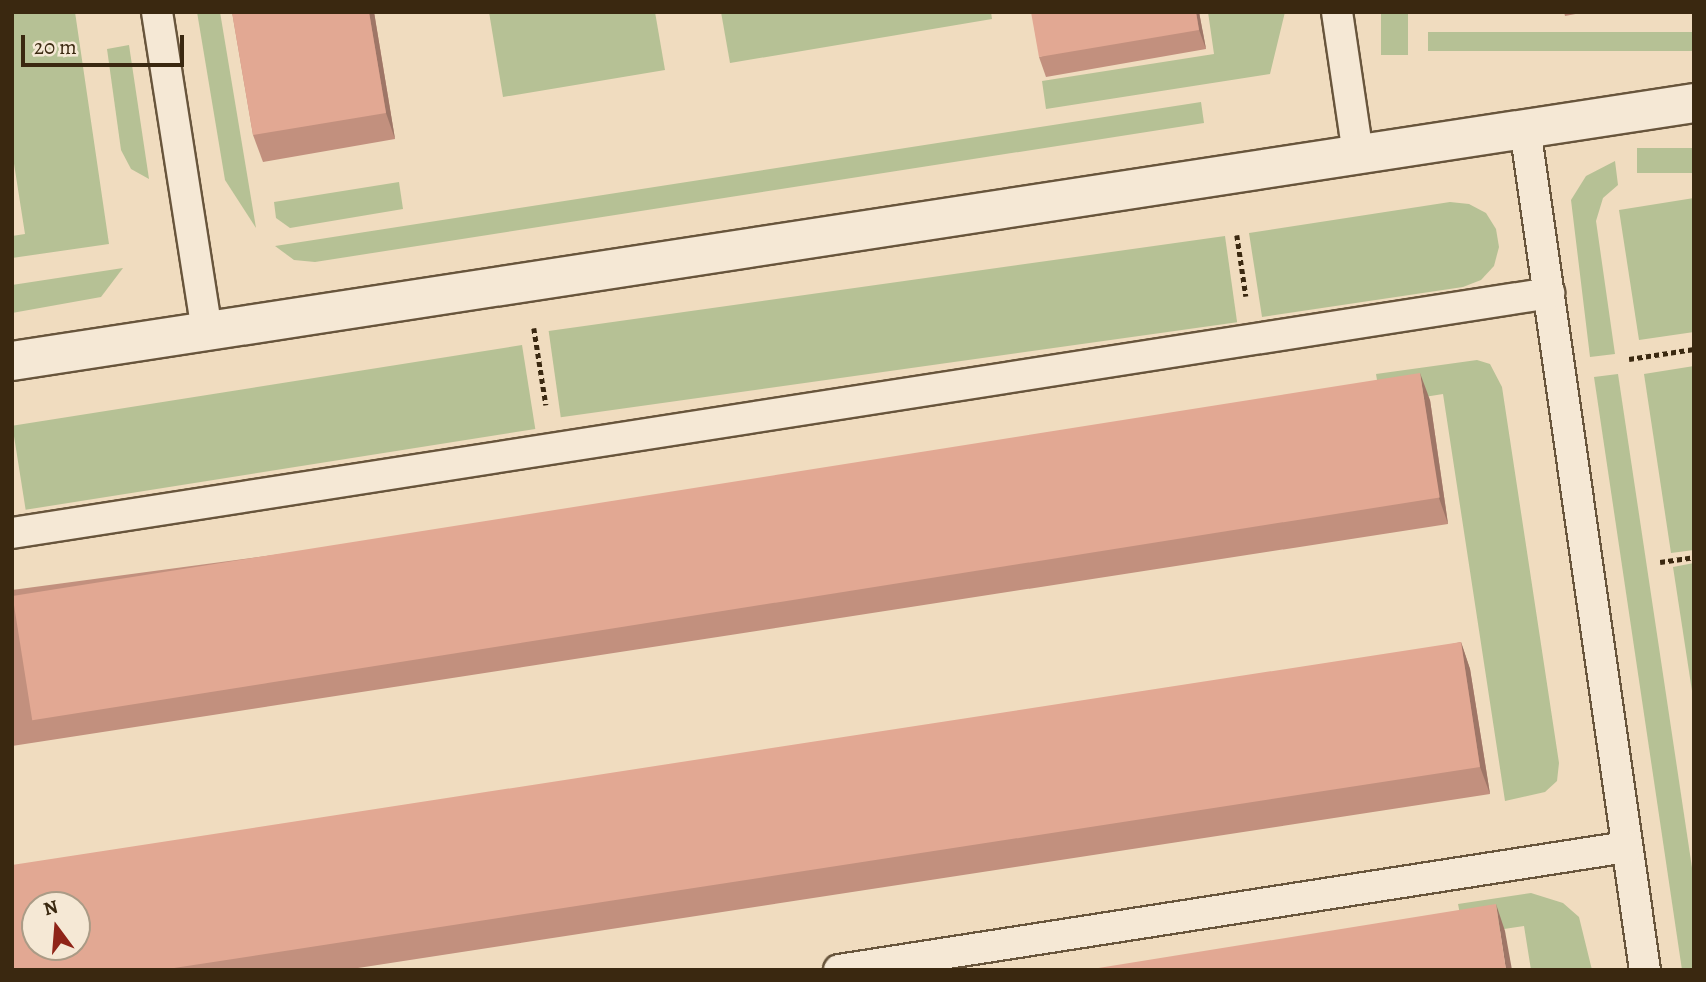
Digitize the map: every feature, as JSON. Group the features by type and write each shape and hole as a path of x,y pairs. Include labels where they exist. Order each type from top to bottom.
{"street":[{"path":"12,361 1694,103"}],"lane":[{"path":"157,12 207,331"},
{"path":"1337,12 1358,154"},
{"path":"1525,128 1645,970"},
{"path":"12,533 1549,293"},
{"path":"839,970 1626,847"}],"path":[{"path":"1237,235 1247,307"},
{"path":"536,343 547,415"},
{"path":"1629,359 1694,349"},
{"path":"1660,562 1694,557"}],"green space":[{"path":"12,12 75,12 109,244 12,258 12,236 25,234 12,151"},
{"path":"197,12 220,12 256,228 225,180"},
{"path":"489,12 655,12 665,70 503,97"},
{"path":"721,12 991,12 992,19 730,63"},
{"path":"1208,12 1285,12 1270,74 1046,109 1042,81 1214,54"},
{"path":"1381,12 1408,12 1408,55 1381,55"},
{"path":"1428,32 1694,32 1694,51 1428,51"},
{"path":"129,45 149,179 131,169 121,150 107,49"},
{"path":"1201,102 1204,123 315,262 294,260 275,246"},
{"path":"1637,148 1694,148 1694,173 1637,173"},
{"path":"1615,161 1618,185 1603,198 1596,221 1615,354 1590,357 1571,200 1586,176"},
{"path":"399,182 403,209 290,228 276,218 274,202"},
{"path":"1694,198 1694,332 1639,340 1619,210"},
{"path":"1450,202 1469,204 1486,213 1496,229 1499,247 1494,266 1481,280 1463,287 1262,317 1249,233"},
{"path":"1225,236 1237,322 561,417 549,331"},
{"path":"123,268 101,297 12,313 12,285"},
{"path":"522,345 535,429 26,510 12,426"},
{"path":"1477,360 1490,364 1502,387 1559,763 1557,781 1545,792 1505,801 1443,394 1381,404 1376,374"},
{"path":"1694,366 1694,550 1671,553 1644,374"},
{"path":"1618,374 1694,881 1694,970 1682,970 1594,377"},
{"path":"1694,563 1694,704 1673,567"},
{"path":"1531,893 1563,903 1579,917 1592,970 1531,970 1524,926 1464,935 1458,904"}],"building":[{"path":"232,12 369,12 386,113 253,135"},
{"path":"1031,12 1196,12 1199,30 1039,57"},
{"path":"1420,373 1440,497 32,720 13,596"},
{"path":"1461,642 1480,767 161,970 12,970 12,865"},
{"path":"1496,904 1506,970 1086,970"}]}
